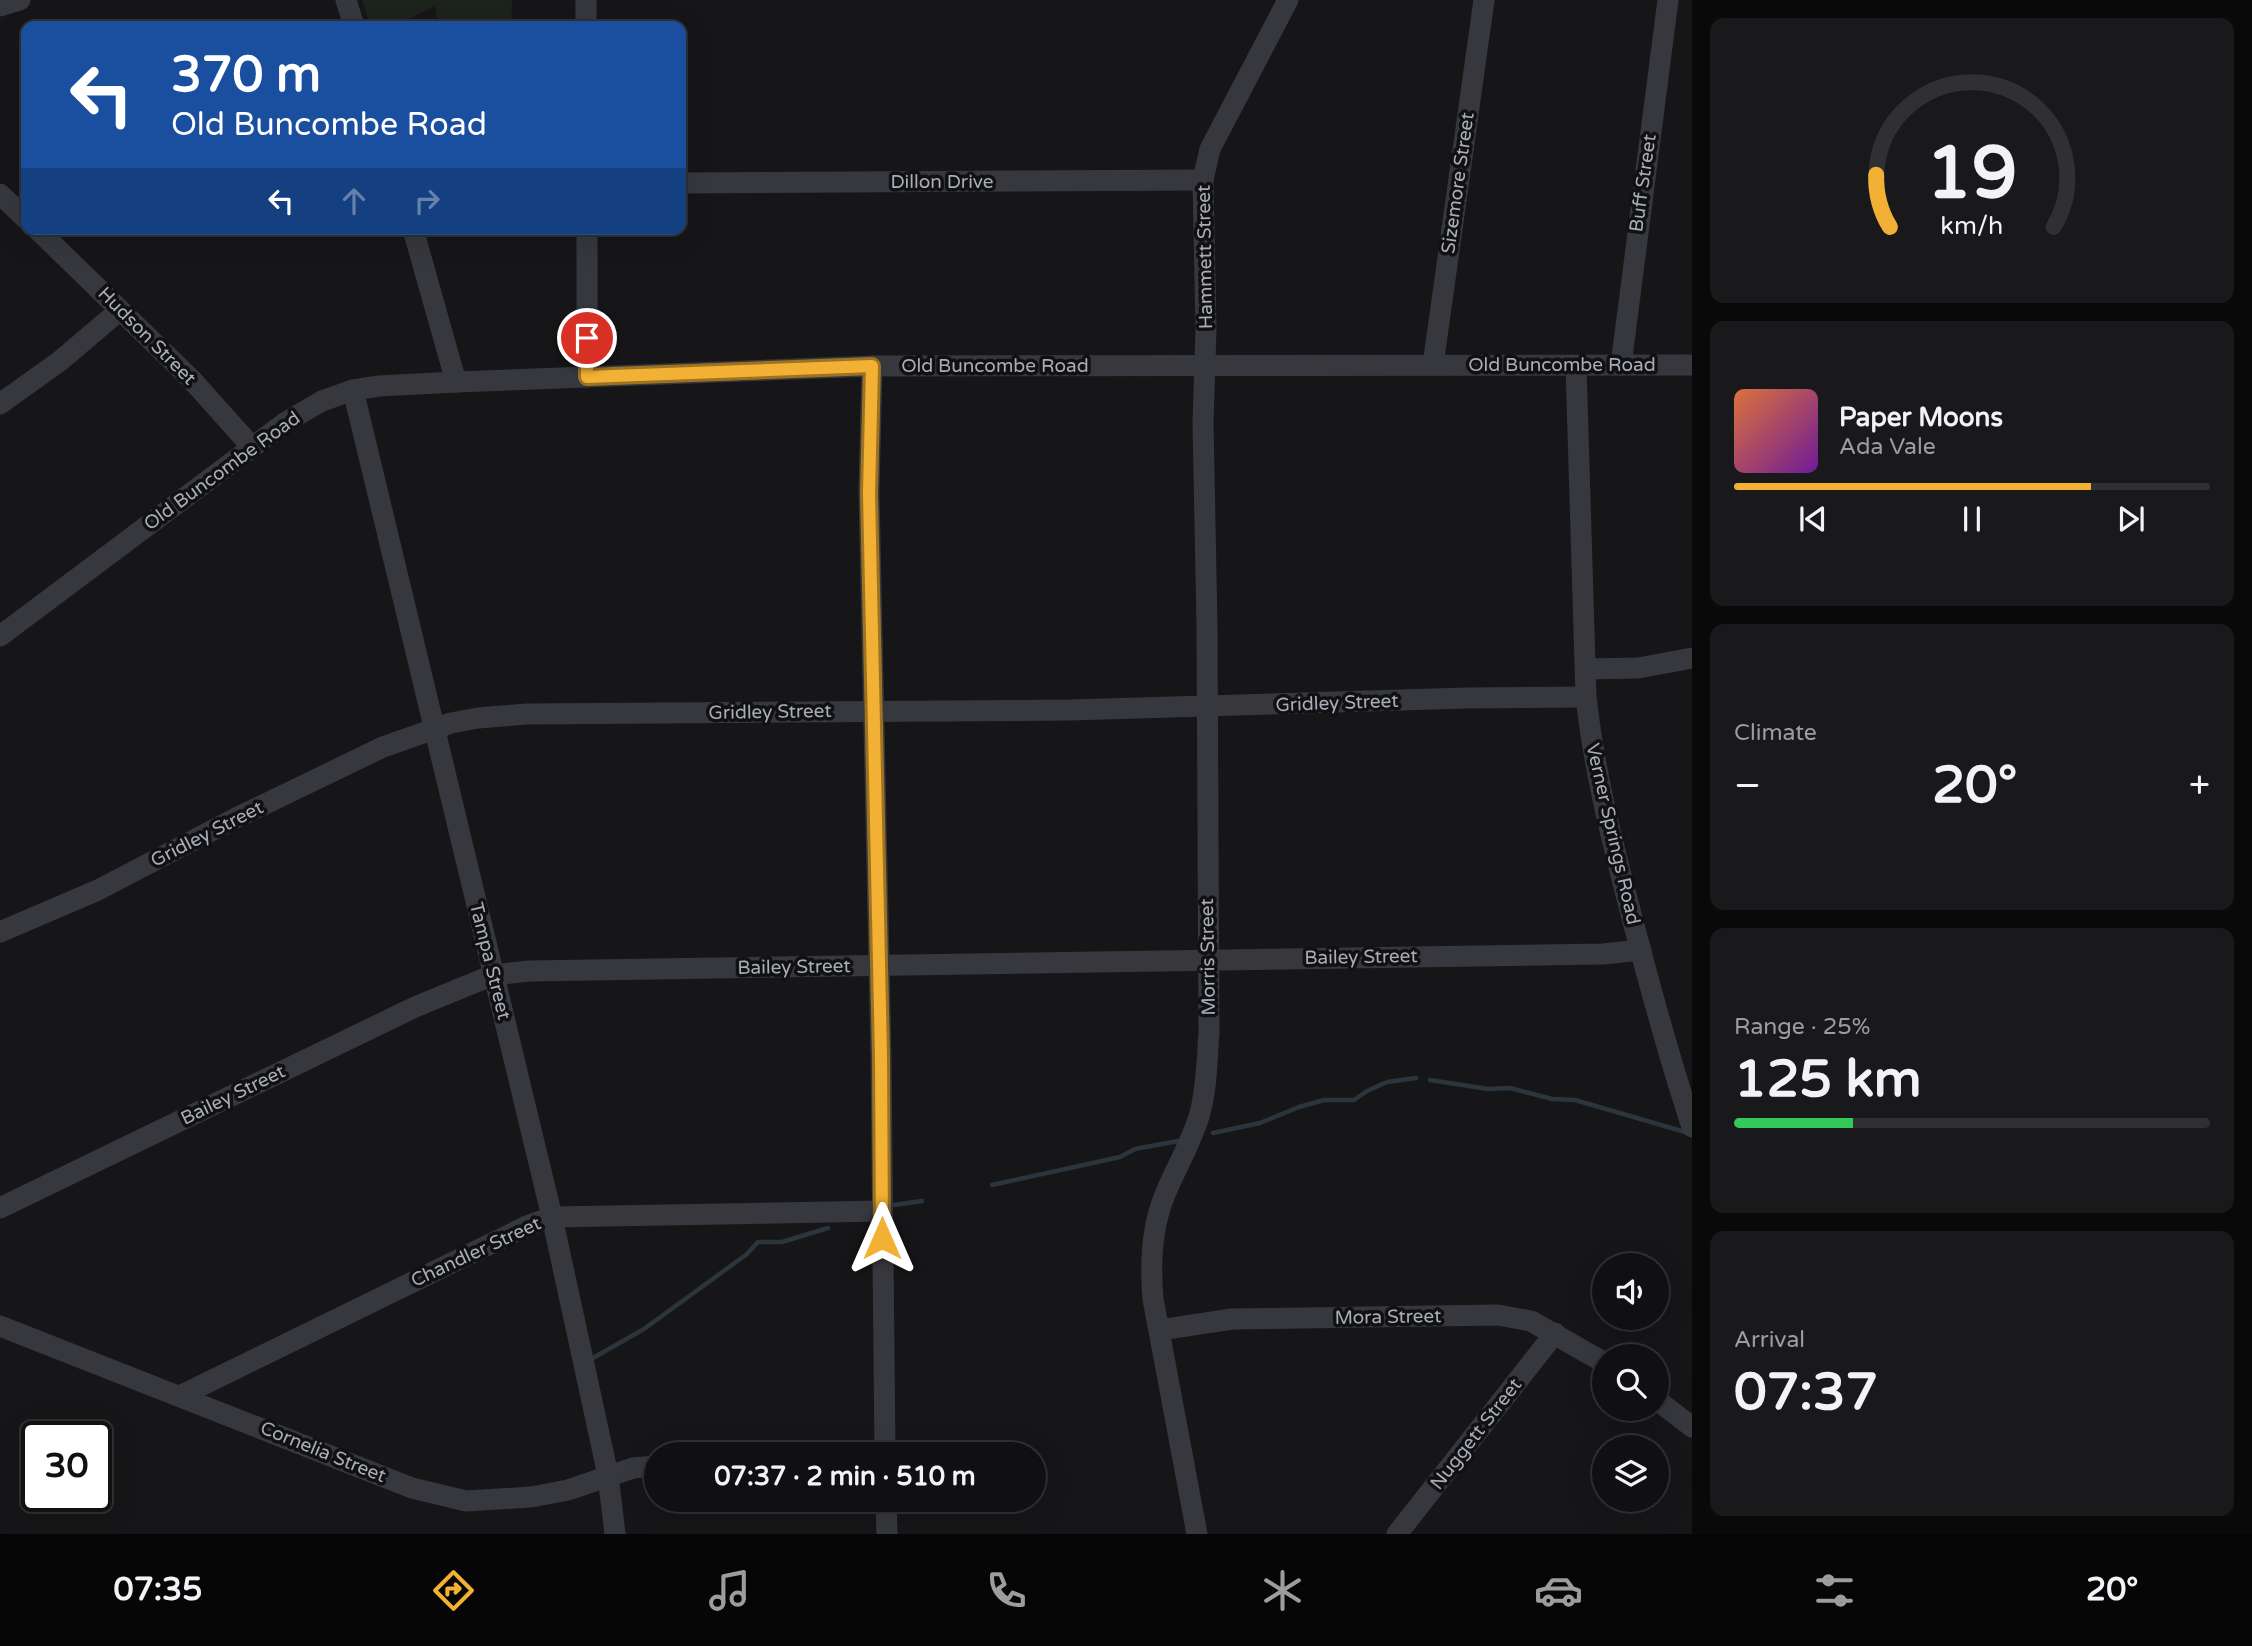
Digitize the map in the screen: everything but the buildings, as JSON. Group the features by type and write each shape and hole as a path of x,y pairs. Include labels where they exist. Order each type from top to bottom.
{"street":[{"path":"0,6 20,0"},
{"path":"346,0 352,21"},
{"path":"586,0 586,21"},
{"name":"Hammett Street","path":"1204,366 1206,329 1203,180 1210,149 1289,0"},
{"name":"Sizemore Street","path":"1433,365 1484,0"},
{"name":"Buff Street","path":"1621,366 1668,0"},
{"name":"Dillon Drive","path":"686,183 1203,180"},
{"path":"0,194 21,214"},
{"name":"Hudson Street","path":"43,235 192,380 252,447"},
{"path":"415,235 456,382"},
{"path":"587,235 587,377"},
{"path":"0,404 61,360 120,310"},
{"name":"Old Buncombe Road","path":"0,636 252,447 310,407 353,390 456,382 872,366 1692,365"},
{"path":"872,366 869,493 875,711 885,1442"},
{"name":"Morris Street","path":"1197,1534 1152,1285 1153,1235 1163,1199 1194,1130 1204,1092 1209,1032 1204,366"},
{"name":"Verner Springs Road","path":"1576,366 1586,697 1601,794 1640,950 1692,1127"},
{"name":"Tampa Street","path":"353,390 552,1217 608,1475 615,1534"},
{"path":"1586,669 1638,668 1692,658"},
{"name":"Gridley Street","path":"0,932 98,890 356,758 434,728 478,718 527,714 1207,707 1466,698 1586,697"},
{"name":"Bailey Street","path":"0,1208 415,1007 493,975 542,971 1603,954 1640,950"},
{"name":"Chandler Street","path":"180,1396 515,1232 552,1217 882,1211"},
{"name":"Mora Street","path":"1160,1330 1232,1319 1498,1315 1531,1321 1592,1355"},
{"name":"Cornelia Street","path":"0,1326 412,1488 449,1499 484,1502 531,1497 568,1490 608,1475 644,1467"},
{"name":"Nuggett Street","path":"1397,1534 1555,1333"},
{"path":"1669,1409 1692,1427"},
{"path":"886,1512 887,1534"}],"shaded area":[{"path":"362,0 512,0 511,21 437,21 435,6 405,21 368,21"}],"waterway":[{"path":"1213,1133 1260,1123 1324,1100 1354,1100 1387,1082 1416,1078"},
{"path":"1430,1080 1488,1089 1510,1088 1552,1099 1575,1100 1685,1132"},
{"path":"992,1185 1120,1157 1135,1149 1178,1141"},
{"path":"894,1205 922,1201"},
{"path":"593,1358 644,1329 747,1254 758,1242 782,1242 828,1228"}],"route":[{"path":"587,338 587,377 872,366 869,493 875,711 882,1238"}]}
